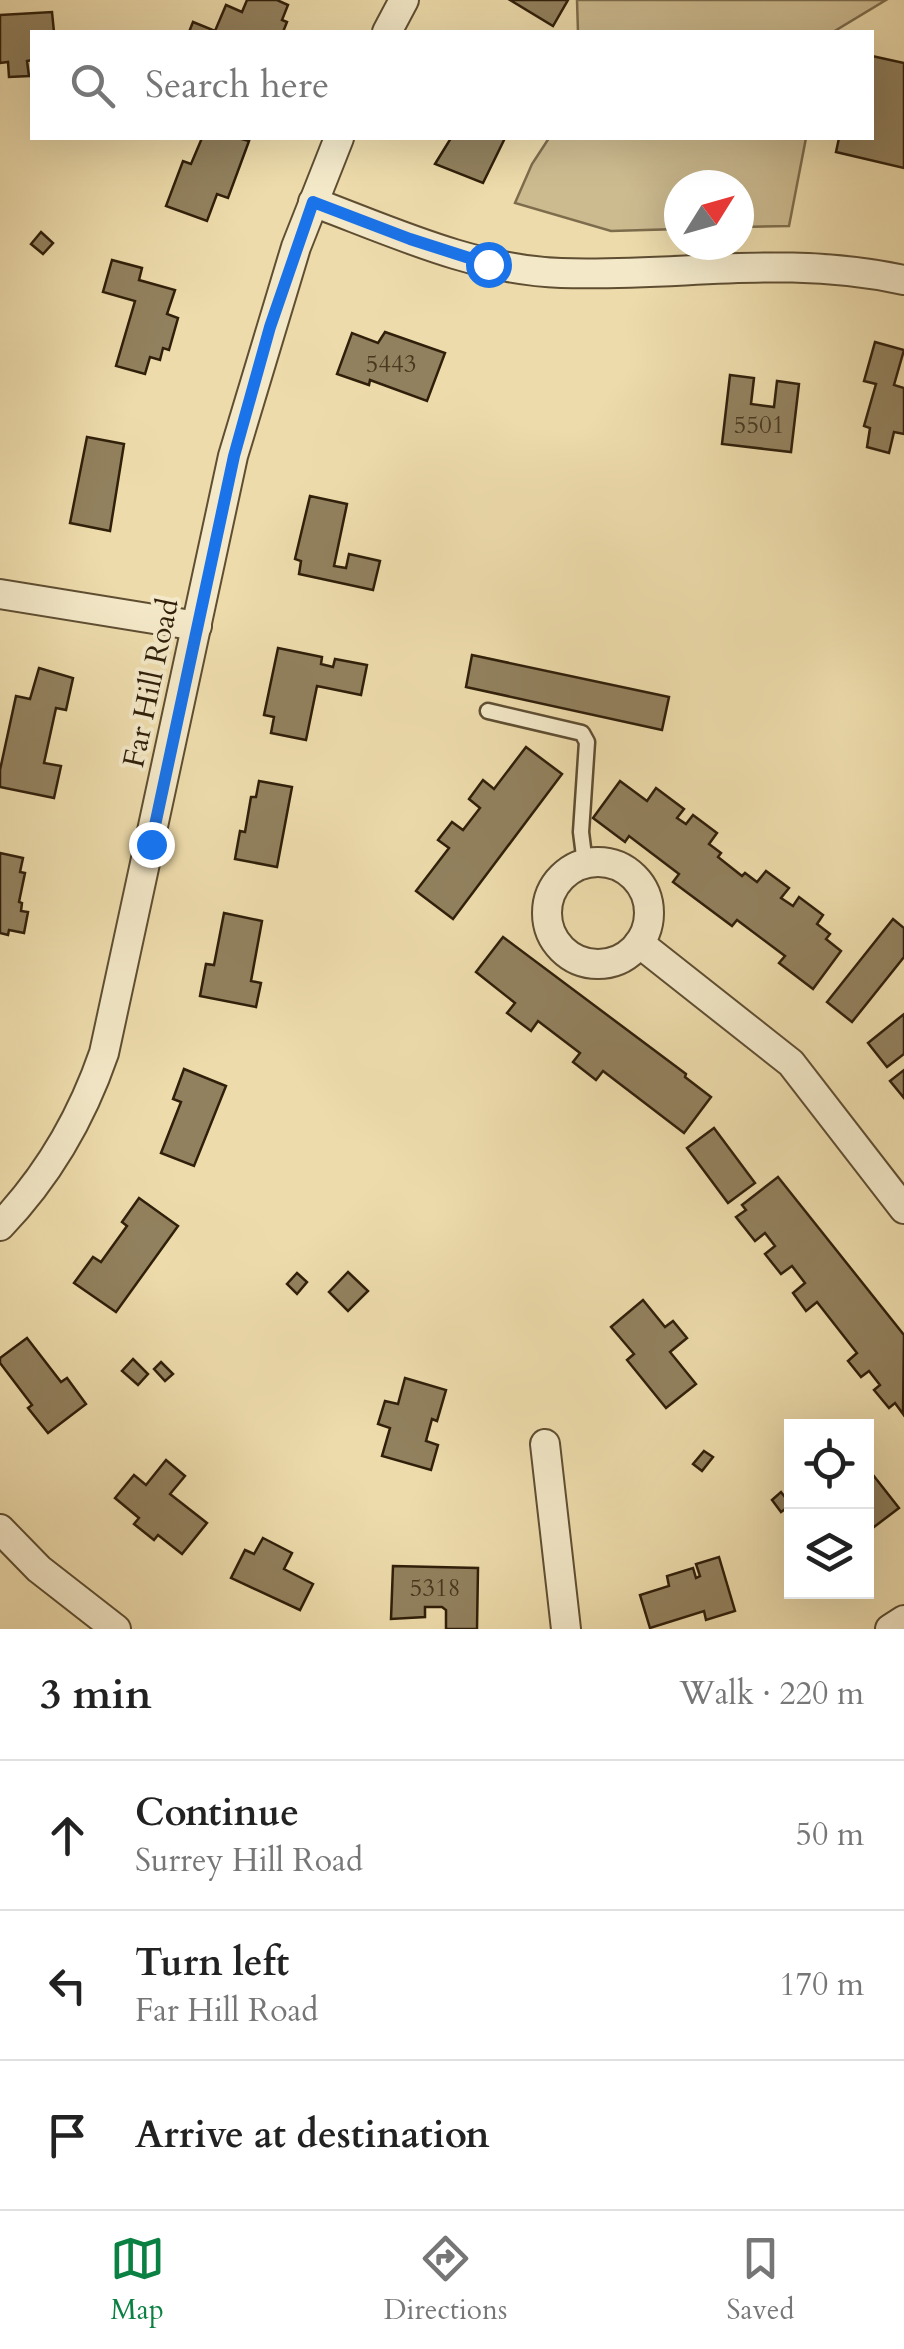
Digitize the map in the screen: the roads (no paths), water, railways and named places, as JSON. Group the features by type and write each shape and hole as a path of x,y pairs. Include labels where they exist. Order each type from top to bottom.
{"street":[{"path":"389,30 404,0"},
{"name":"Far Hill Road","path":"0,1226 65,1140 104,1053 218,519 250,397 313,202 339,140"},
{"path":"313,202 465,258 511,268 606,273 808,266 904,280"},
{"path":"0,594 196,626"},
{"path":"609,863 624,869 646,895 649,912 639,943 612,962 595,964 564,951 548,922 552,890 562,876 585,864 609,863"},
{"path":"639,943 791,1063 904,1208"},
{"path":"545,1444 566,1629"},
{"path":"4,1544 116,1629"},
{"path":"890,1629 904,1620"}],"lane":[{"path":"488,711 582,732 587,742 581,832 585,864"}]}
